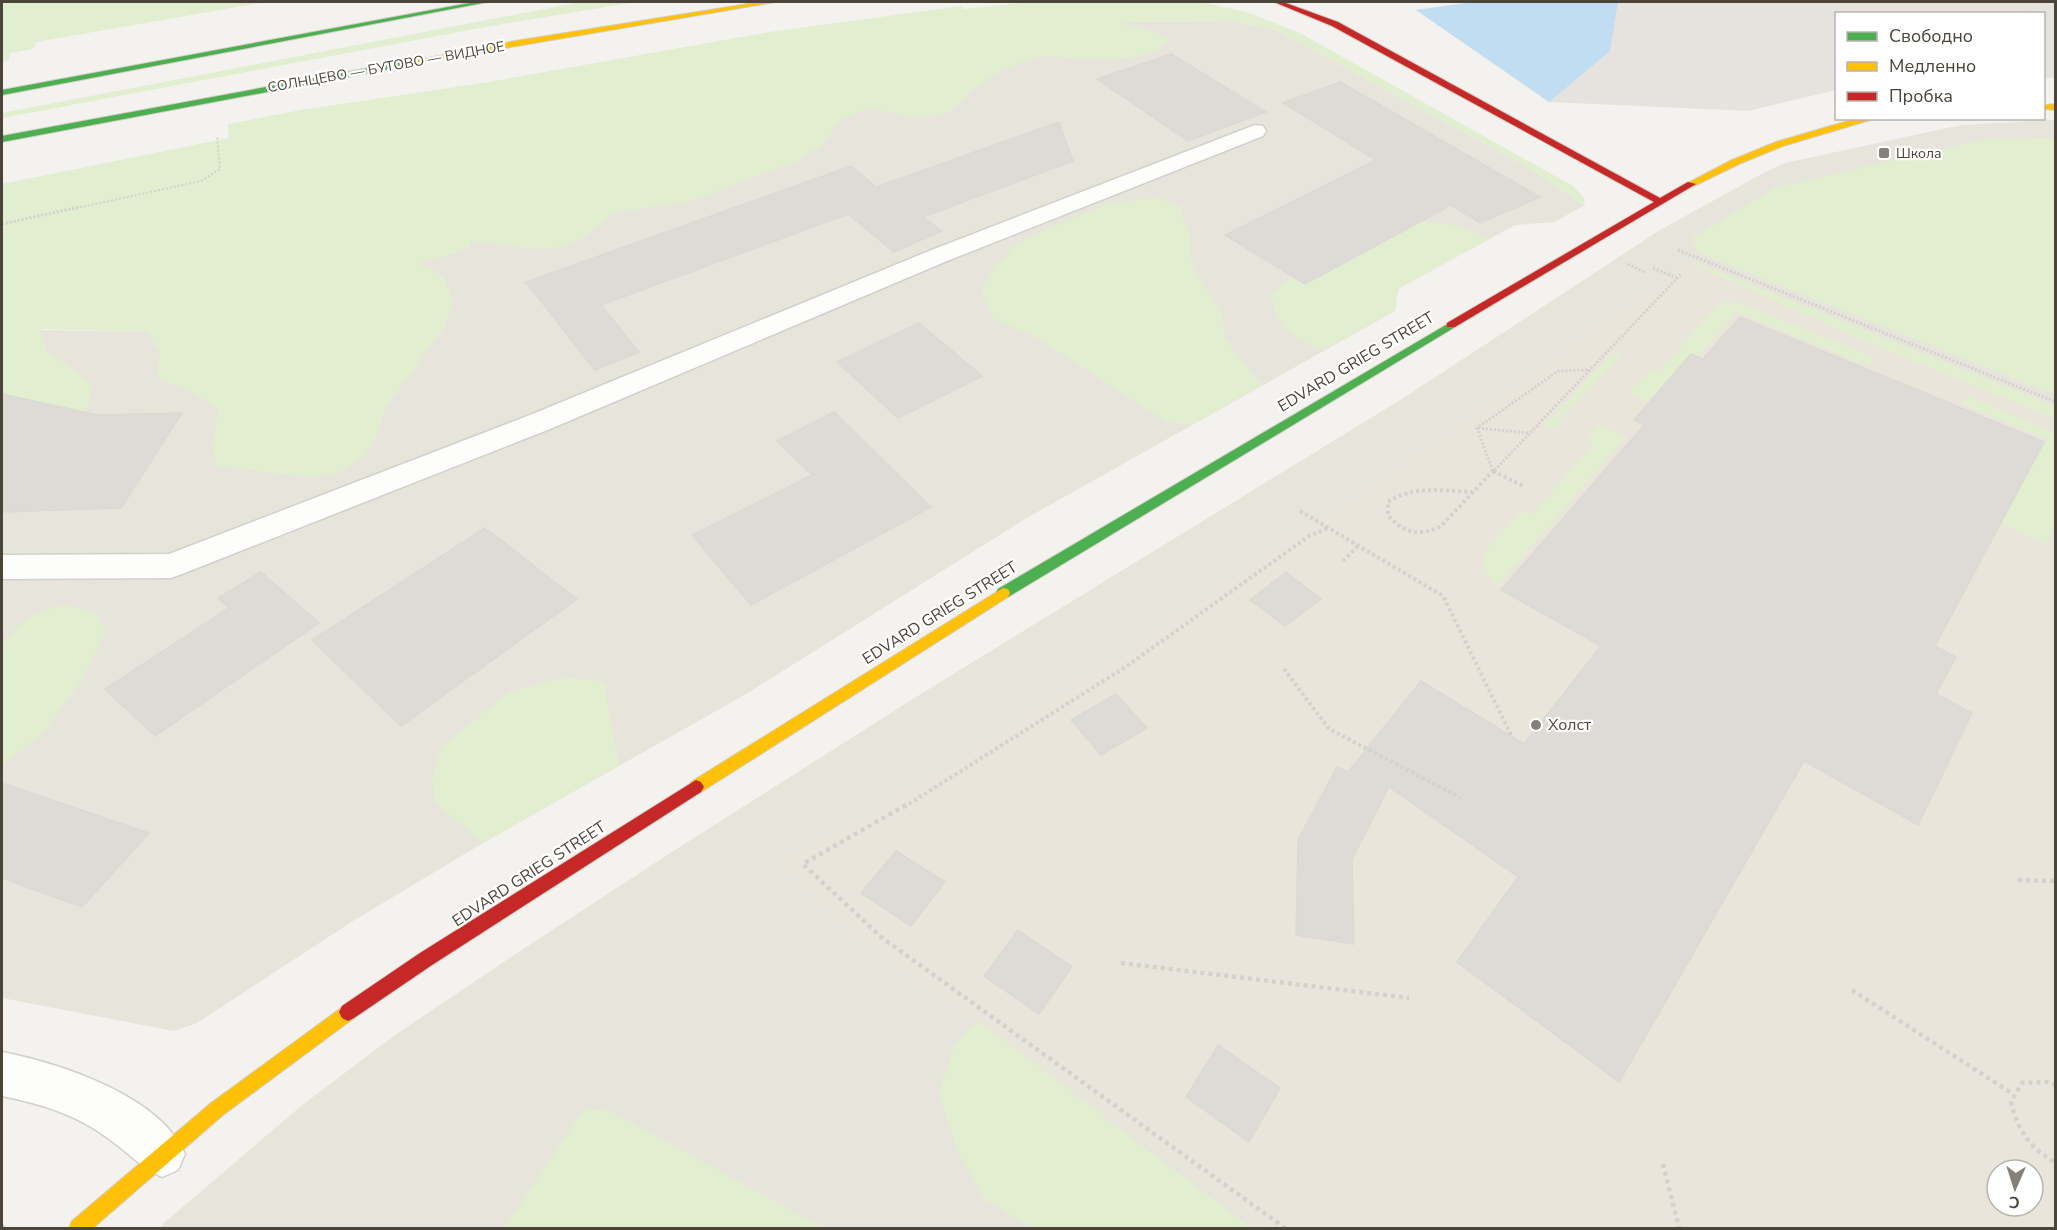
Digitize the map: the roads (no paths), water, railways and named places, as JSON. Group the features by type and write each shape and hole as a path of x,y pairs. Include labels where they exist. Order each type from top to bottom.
{"street":[{"path":"2,93 484,2"},
{"name":"СОЛНЦЕВО — БУТОВО — ВИДНОЕ","path":"2,139 514,43 771,2"},
{"path":"1277,2 1335,24 1659,201"},
{"name":"EDVARD GRIEG STREET","path":"80,1228 162,1154 276,1064 426,959 955,622 1659,201 1777,143 1814,131 1863,120"},
{"path":"2,567 171,566 528,427 938,256 1255,131"},
{"path":"2,1074 51,1085 83,1096 139,1131 162,1154"}],"water":[{"path":"1473,2 1618,2 1610,51 1549,102 1416,10"}],"place":[{"name":"Школа","path":"1884,153"},
{"name":"Холст","path":"1536,725"}]}
